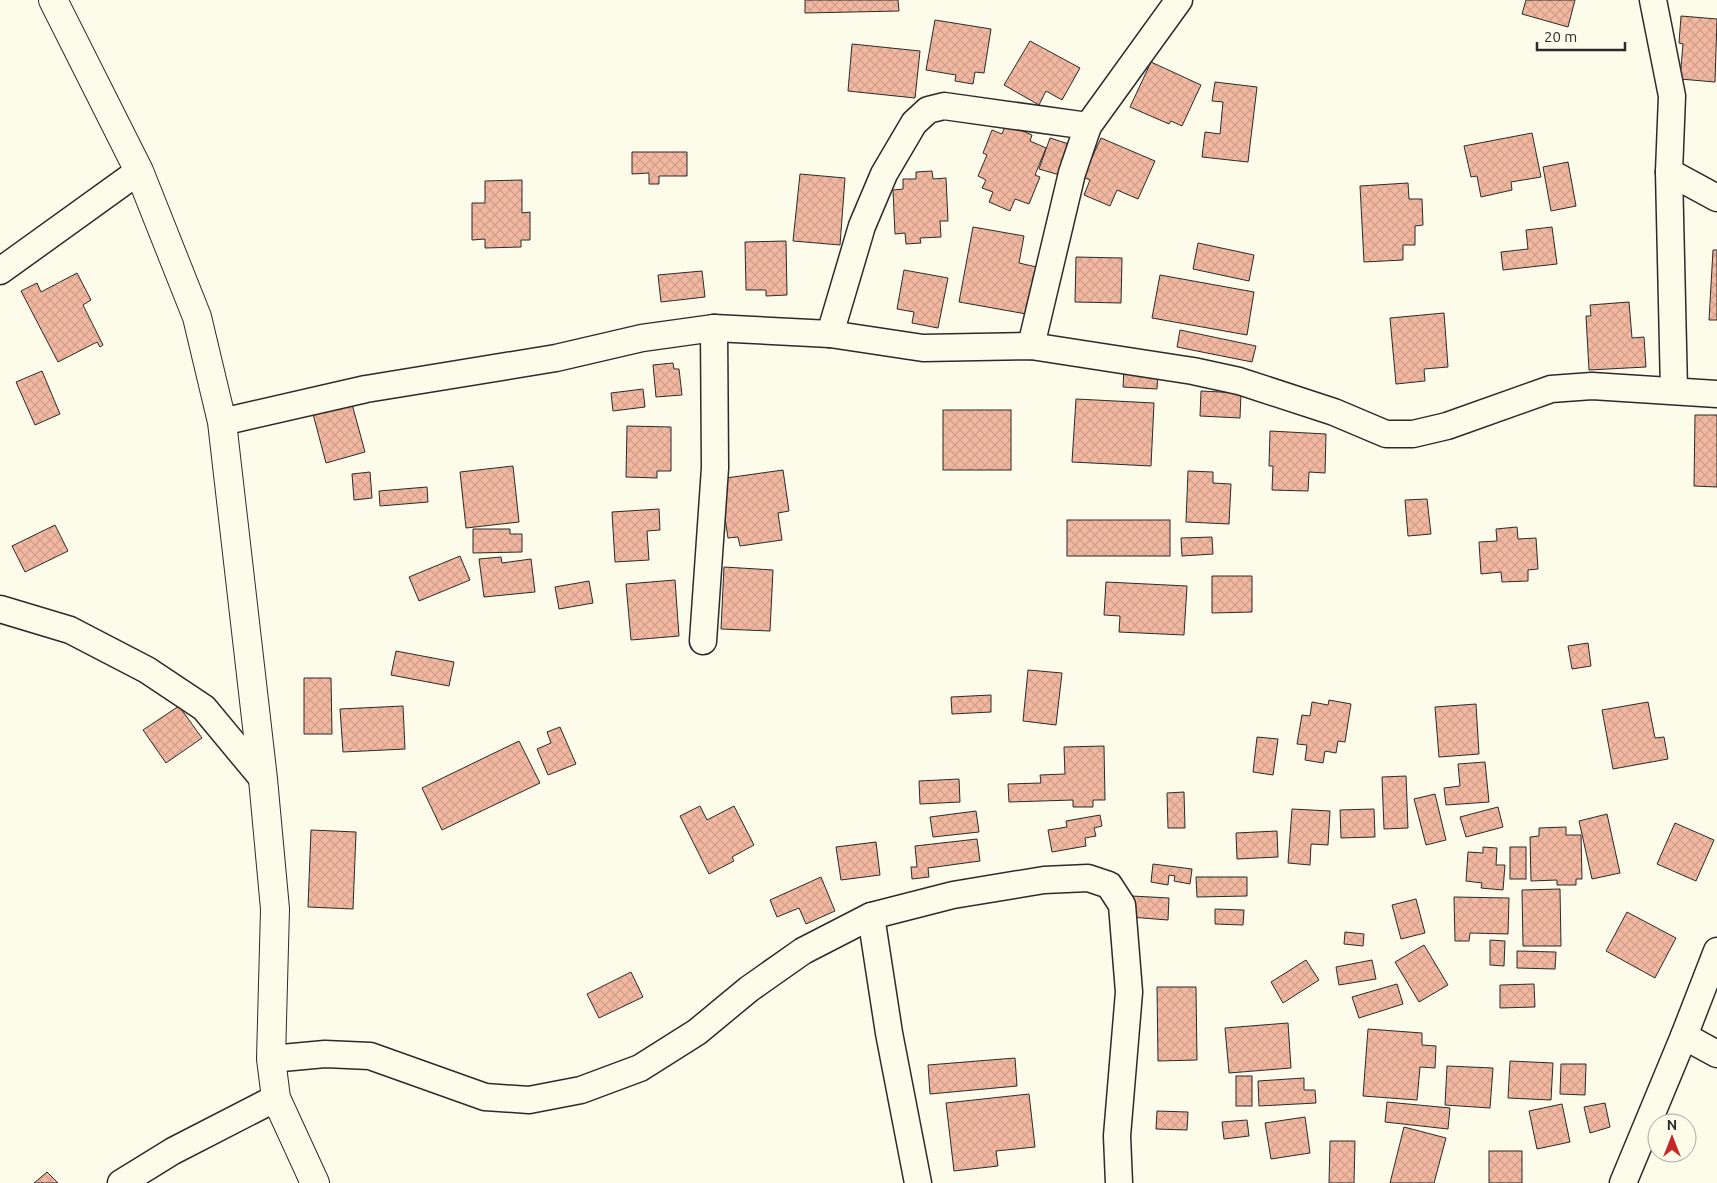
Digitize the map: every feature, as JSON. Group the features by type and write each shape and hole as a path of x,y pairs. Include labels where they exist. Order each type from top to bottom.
{"street":[{"path":"53,0 139,171 197,317 222,422 263,779 275,909 271,1059 276,1098 315,1183"},
{"path":"1030,346 1072,173 1088,126 1179,0"},
{"path":"1653,0 1672,96 1669,172 1674,390"},
{"path":"830,334 862,226 884,174 914,123 928,110 944,106 1088,126"},
{"path":"0,271 139,171"},
{"path":"1669,172 1717,198"},
{"path":"222,422 366,389 556,358 642,338 714,328 830,334 923,348 1030,346 1193,371 1239,381 1334,412 1386,434 1413,434 1447,426 1551,389 1592,386 1717,394"},
{"path":"703,641 716,468 714,328"},
{"path":"0,609 70,630 147,670 204,708 263,779"},
{"path":"271,1059 325,1054 370,1056 485,1097 529,1100 581,1090 640,1068 698,1032 749,989 803,951 871,916 953,894 1044,880 1088,878 1109,885 1122,905 1129,992 1117,1136 1119,1183"},
{"path":"871,916 889,1033 918,1183"},
{"path":"1623,1183 1717,951"},
{"path":"1684,1036 1717,1054"},
{"path":"122,1183 173,1151 276,1098"}],"building":[{"path":"805,0 898,0 899,11 805,13"},
{"path":"1526,0 1575,0 1568,27 1522,14"},
{"path":"1681,16 1717,19 1715,82 1680,79 1683,44 1679,43"},
{"path":"935,20 991,29 984,73 975,72 973,84 955,81 956,75 926,70"},
{"path":"1030,41 1080,68 1062,100 1046,91 1039,105 1004,85"},
{"path":"852,44 920,51 915,98 848,91"},
{"path":"1151,62 1201,85 1182,126 1171,121 1169,124 1130,107"},
{"path":"1215,82 1257,87 1248,162 1202,157 1205,132 1220,134 1223,102 1212,101"},
{"path":"1006,124 1032,135 1030,141 1046,148 1035,175 1040,177 1029,204 1015,199 1010,211 989,202 993,192 982,188 986,180 978,176 987,155 983,153 992,130 1002,134"},
{"path":"1532,133 1541,177 1511,182 1512,190 1481,197 1477,176 1471,177 1464,146"},
{"path":"1050,138 1072,145 1063,176 1039,169"},
{"path":"1101,138 1155,161 1138,199 1117,190 1110,206 1084,195 1090,180 1083,177"},
{"path":"632,152 687,152 687,176 659,176 659,184 649,184 649,173 632,174"},
{"path":"1568,162 1576,206 1551,211 1543,167"},
{"path":"932,171 933,179 946,178 948,221 940,221 941,237 920,238 921,243 906,244 905,233 895,234 893,190 903,189 903,179 916,179 916,172"},
{"path":"800,174 845,178 840,245 793,241"},
{"path":"522,180 522,213 530,212 530,240 521,240 521,247 485,248 485,239 472,240 472,203 485,203 485,181"},
{"path":"1408,183 1409,199 1422,199 1423,225 1415,226 1415,245 1403,245 1403,260 1364,262 1360,186"},
{"path":"973,227 1024,236 1019,263 1041,268 1032,315 959,302"},
{"path":"1552,227 1557,264 1503,270 1501,252 1528,249 1526,230"},
{"path":"786,241 787,295 766,296 766,290 746,290 745,242"},
{"path":"1198,243 1254,255 1249,281 1193,269"},
{"path":"1713,250 1717,250 1717,320 1709,320"},
{"path":"1076,257 1122,258 1121,303 1075,302"},
{"path":"904,270 948,278 938,328 912,323 914,312 897,309"},
{"path":"702,271 705,297 661,302 658,275"},
{"path":"77,273 91,300 83,305 103,345 100,347 97,342 58,362 21,291 37,283 41,292"},
{"path":"1160,275 1254,292 1247,335 1152,318"},
{"path":"1629,302 1632,338 1644,337 1646,367 1589,370 1586,316 1591,316 1590,305"},
{"path":"1444,313 1448,367 1424,369 1425,381 1396,384 1390,318"},
{"path":"1180,330 1256,346 1252,362 1177,347"},
{"path":"673,363 674,369 679,369 682,395 656,397 653,365"},
{"path":"1124,369 1158,372 1157,389 1123,387"},
{"path":"42,371 60,414 35,425 16,382"},
{"path":"643,389 645,407 613,411 611,393"},
{"path":"1201,391 1241,393 1240,418 1200,416"},
{"path":"1076,399 1154,403 1151,466 1072,462"},
{"path":"352,404 365,452 326,463 313,414"},
{"path":"943,410 1011,410 1011,470 943,470"},
{"path":"1695,415 1717,415 1717,487 1694,486"},
{"path":"627,426 671,427 671,471 657,471 657,478 626,477"},
{"path":"1270,431 1326,434 1325,473 1309,472 1308,491 1272,490 1273,466 1269,466"},
{"path":"513,466 519,522 466,528 460,472"},
{"path":"783,470 789,511 778,513 782,540 740,546 738,537 728,538 719,479"},
{"path":"1188,471 1213,472 1213,483 1231,484 1229,524 1186,522"},
{"path":"370,472 372,498 354,500 352,474"},
{"path":"427,487 428,502 380,506 379,491"},
{"path":"1427,499 1431,534 1408,536 1405,500"},
{"path":"659,509 660,530 647,531 649,560 615,562 612,512"},
{"path":"1067,520 1170,520 1170,556 1067,556"},
{"path":"55,525 68,551 25,572 12,546"},
{"path":"1517,527 1518,539 1536,538 1538,569 1528,570 1528,581 1502,582 1501,572 1481,574 1479,542 1497,541 1496,529"},
{"path":"473,529 510,529 510,534 522,534 522,552 473,553"},
{"path":"1212,537 1213,554 1182,556 1181,538"},
{"path":"460,556 470,580 419,601 409,577"},
{"path":"501,557 502,563 531,559 535,592 484,597 479,559"},
{"path":"724,567 773,570 770,631 721,629"},
{"path":"1212,576 1252,576 1252,612 1212,613"},
{"path":"675,580 679,636 631,640 626,584"},
{"path":"589,581 593,603 559,609 555,587"},
{"path":"1106,582 1187,586 1184,635 1119,632 1120,616 1104,615"},
{"path":"1588,643 1591,666 1572,669 1568,646"},
{"path":"396,651 454,662 449,686 391,675"},
{"path":"1028,670 1062,673 1056,725 1023,721"},
{"path":"304,678 331,678 332,734 304,734"},
{"path":"991,695 991,712 952,714 951,697"},
{"path":"1329,700 1351,704 1345,742 1338,741 1336,753 1325,751 1323,763 1305,760 1307,745 1297,744 1302,715 1310,716 1312,702 1328,705"},
{"path":"1648,702 1655,738 1664,737 1668,759 1613,769 1602,710"},
{"path":"1476,704 1479,754 1439,757 1435,707"},
{"path":"179,706 202,738 166,763 143,730"},
{"path":"403,706 405,749 343,752 340,709"},
{"path":"560,727 576,764 548,775 537,749 551,743 547,732"},
{"path":"1257,737 1278,739 1273,775 1253,772"},
{"path":"519,741 540,783 442,830 422,788"},
{"path":"1104,746 1105,800 1093,800 1093,807 1073,807 1073,800 1009,802 1008,784 1041,783 1040,775 1065,774 1064,747"},
{"path":"1485,762 1489,802 1446,805 1444,788 1460,786 1458,764"},
{"path":"1406,776 1408,828 1384,829 1382,777"},
{"path":"959,779 960,802 920,804 919,781"},
{"path":"1184,792 1185,828 1168,828 1167,793"},
{"path":"1435,794 1446,840 1426,845 1414,799"},
{"path":"700,806 707,820 734,806 754,845 732,857 734,861 709,874 680,816"},
{"path":"1498,807 1503,827 1466,837 1460,817"},
{"path":"1292,809 1330,811 1328,845 1311,844 1310,865 1288,863"},
{"path":"1374,809 1375,837 1341,838 1340,810"},
{"path":"976,811 979,832 933,837 930,817"},
{"path":"1607,814 1620,873 1592,879 1579,821"},
{"path":"1100,815 1102,826 1094,828 1096,836 1085,838 1086,846 1052,852 1048,830 1067,827 1066,821"},
{"path":"1675,823 1714,840 1696,881 1657,864"},
{"path":"1566,827 1566,835 1581,835 1582,879 1576,879 1576,885 1557,885 1557,880 1531,881 1530,837 1539,836 1539,828"},
{"path":"311,830 356,832 353,909 308,907"},
{"path":"1277,831 1278,857 1237,859 1236,833"},
{"path":"977,839 980,861 928,868 929,877 912,879 911,867 917,867 915,846"},
{"path":"876,842 880,875 841,880 836,847"},
{"path":"1483,847 1497,848 1496,865 1505,865 1503,890 1481,888 1482,883 1466,881 1468,852 1483,853"},
{"path":"1510,847 1526,847 1526,879 1510,879"},
{"path":"1153,864 1192,869 1190,884 1174,881 1175,876 1169,875 1168,885 1151,882"},
{"path":"821,877 835,911 806,924 799,908 777,917 770,900"},
{"path":"1196,877 1247,877 1247,896 1197,897"},
{"path":"1560,889 1561,946 1523,946 1522,890"},
{"path":"1132,896 1169,898 1168,920 1130,917"},
{"path":"1454,897 1509,898 1508,934 1470,933 1469,941 1455,941"},
{"path":"1416,899 1425,933 1401,939 1392,905"},
{"path":"1215,909 1244,910 1243,925 1215,924"},
{"path":"1627,912 1676,938 1655,978 1606,951"},
{"path":"1345,932 1364,934 1363,946 1344,944"},
{"path":"1490,940 1505,941 1504,966 1490,965"},
{"path":"1424,945 1448,985 1419,1002 1395,962"},
{"path":"1517,951 1556,952 1555,969 1517,968"},
{"path":"1306,960 1319,980 1283,1003 1271,982"},
{"path":"1372,960 1376,979 1339,985 1336,967"},
{"path":"631,972 643,997 599,1018 587,994"},
{"path":"1397,984 1403,1004 1359,1018 1352,997"},
{"path":"1534,984 1535,1007 1500,1008 1500,985"},
{"path":"1157,987 1196,987 1197,1060 1158,1061"},
{"path":"1288,1023 1291,1068 1229,1073 1225,1028"},
{"path":"1368,1029 1422,1033 1422,1045 1436,1046 1435,1068 1420,1067 1417,1100 1363,1096"},
{"path":"1015,1058 1017,1086 930,1094 928,1065"},
{"path":"1510,1061 1553,1063 1551,1100 1508,1098"},
{"path":"1561,1064 1586,1064 1585,1095 1560,1094"},
{"path":"1447,1066 1493,1068 1490,1108 1445,1105"},
{"path":"1236,1076 1252,1076 1252,1106 1236,1106"},
{"path":"1304,1078 1304,1090 1315,1090 1316,1103 1259,1106 1258,1081"},
{"path":"1029,1094 1035,1147 996,1151 998,1166 954,1171 946,1103"},
{"path":"1387,1102 1450,1108 1448,1129 1385,1122"},
{"path":"1605,1103 1610,1127 1590,1133 1584,1107"},
{"path":"1562,1104 1570,1142 1537,1149 1529,1111"},
{"path":"1157,1111 1188,1112 1187,1130 1156,1129"},
{"path":"1305,1117 1310,1153 1271,1159 1265,1123"},
{"path":"1247,1120 1249,1136 1224,1139 1222,1122"},
{"path":"1404,1127 1446,1138 1434,1183 1390,1183"},
{"path":"1330,1141 1355,1141 1354,1183 1329,1183"},
{"path":"1489,1151 1522,1151 1522,1183 1489,1183"},
{"path":"47,1172 58,1183 34,1183"}]}
